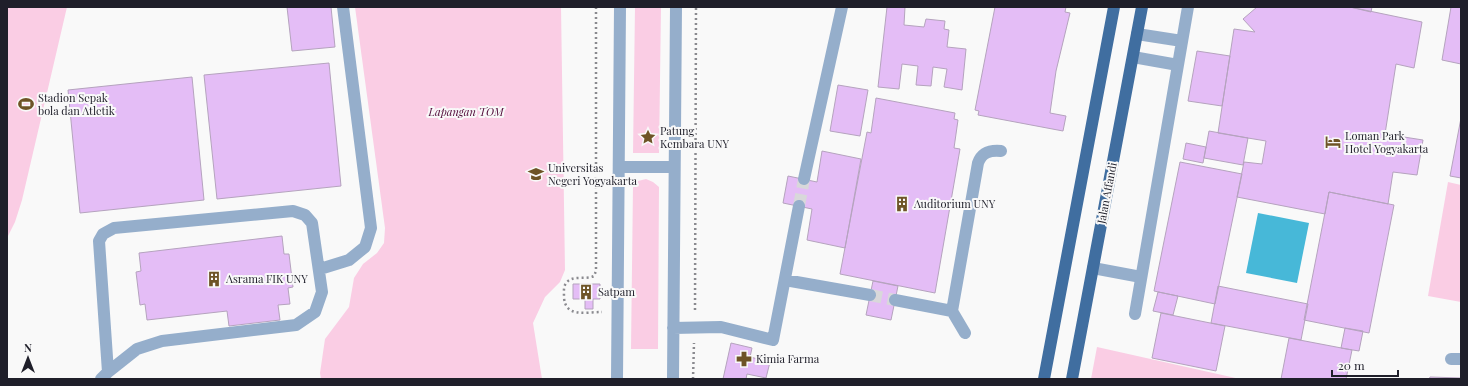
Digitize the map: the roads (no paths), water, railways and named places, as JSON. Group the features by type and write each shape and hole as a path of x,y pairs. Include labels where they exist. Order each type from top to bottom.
{"main road":[{"path":"1044,379 1114,7"},
{"name":"Jalan Affandi","path":"1072,379 1142,7"}],"lane":[{"path":"320,269 349,260 354,256 365,247 371,228 343,7"},
{"path":"617,379 620,7"},
{"path":"673,379 676,7"},
{"path":"804,179 842,7"},
{"path":"1135,314 1188,7"},
{"path":"1137,34 1182,42"},
{"path":"1133,57 1178,65"},
{"path":"965,333 952,311 978,163 980,157 986,152 1001,151"},
{"path":"619,167 674,167"},
{"path":"673,328 721,327 773,340 799,206"},
{"path":"293,211 305,214 312,223 320,269 322,292 315,312 296,325 162,341 137,348 104,375 98,241 103,234 114,228 293,211"},
{"path":"1093,268 1142,277"},
{"path":"785,280 870,295"},
{"path":"895,300 952,311"}],"water":[{"path":"1258,213 1309,223 1297,283 1246,273"}],"tunnel":[{"path":"799,206 804,179"},
{"path":"870,295 895,300"}],"place":[{"name":"Stadion Sepak bola dan Atletik","path":"26,104"},
{"name":"Patung Kembara UNY","path":"648,137"},
{"name":"Loman Park Hotel Yogyakarta","path":"1333,142"},
{"name":"Universitas Negeri Yogyakarta","path":"536,174"},
{"name":"Auditorium UNY","path":"902,204"},
{"name":"Asrama FIK UNY","path":"214,279"},
{"name":"Satpam","path":"586,292"},
{"name":"Kimia Farma","path":"744,359"}],"park label":[{"name":"Lapangan TOM","path":"466,112"}]}
